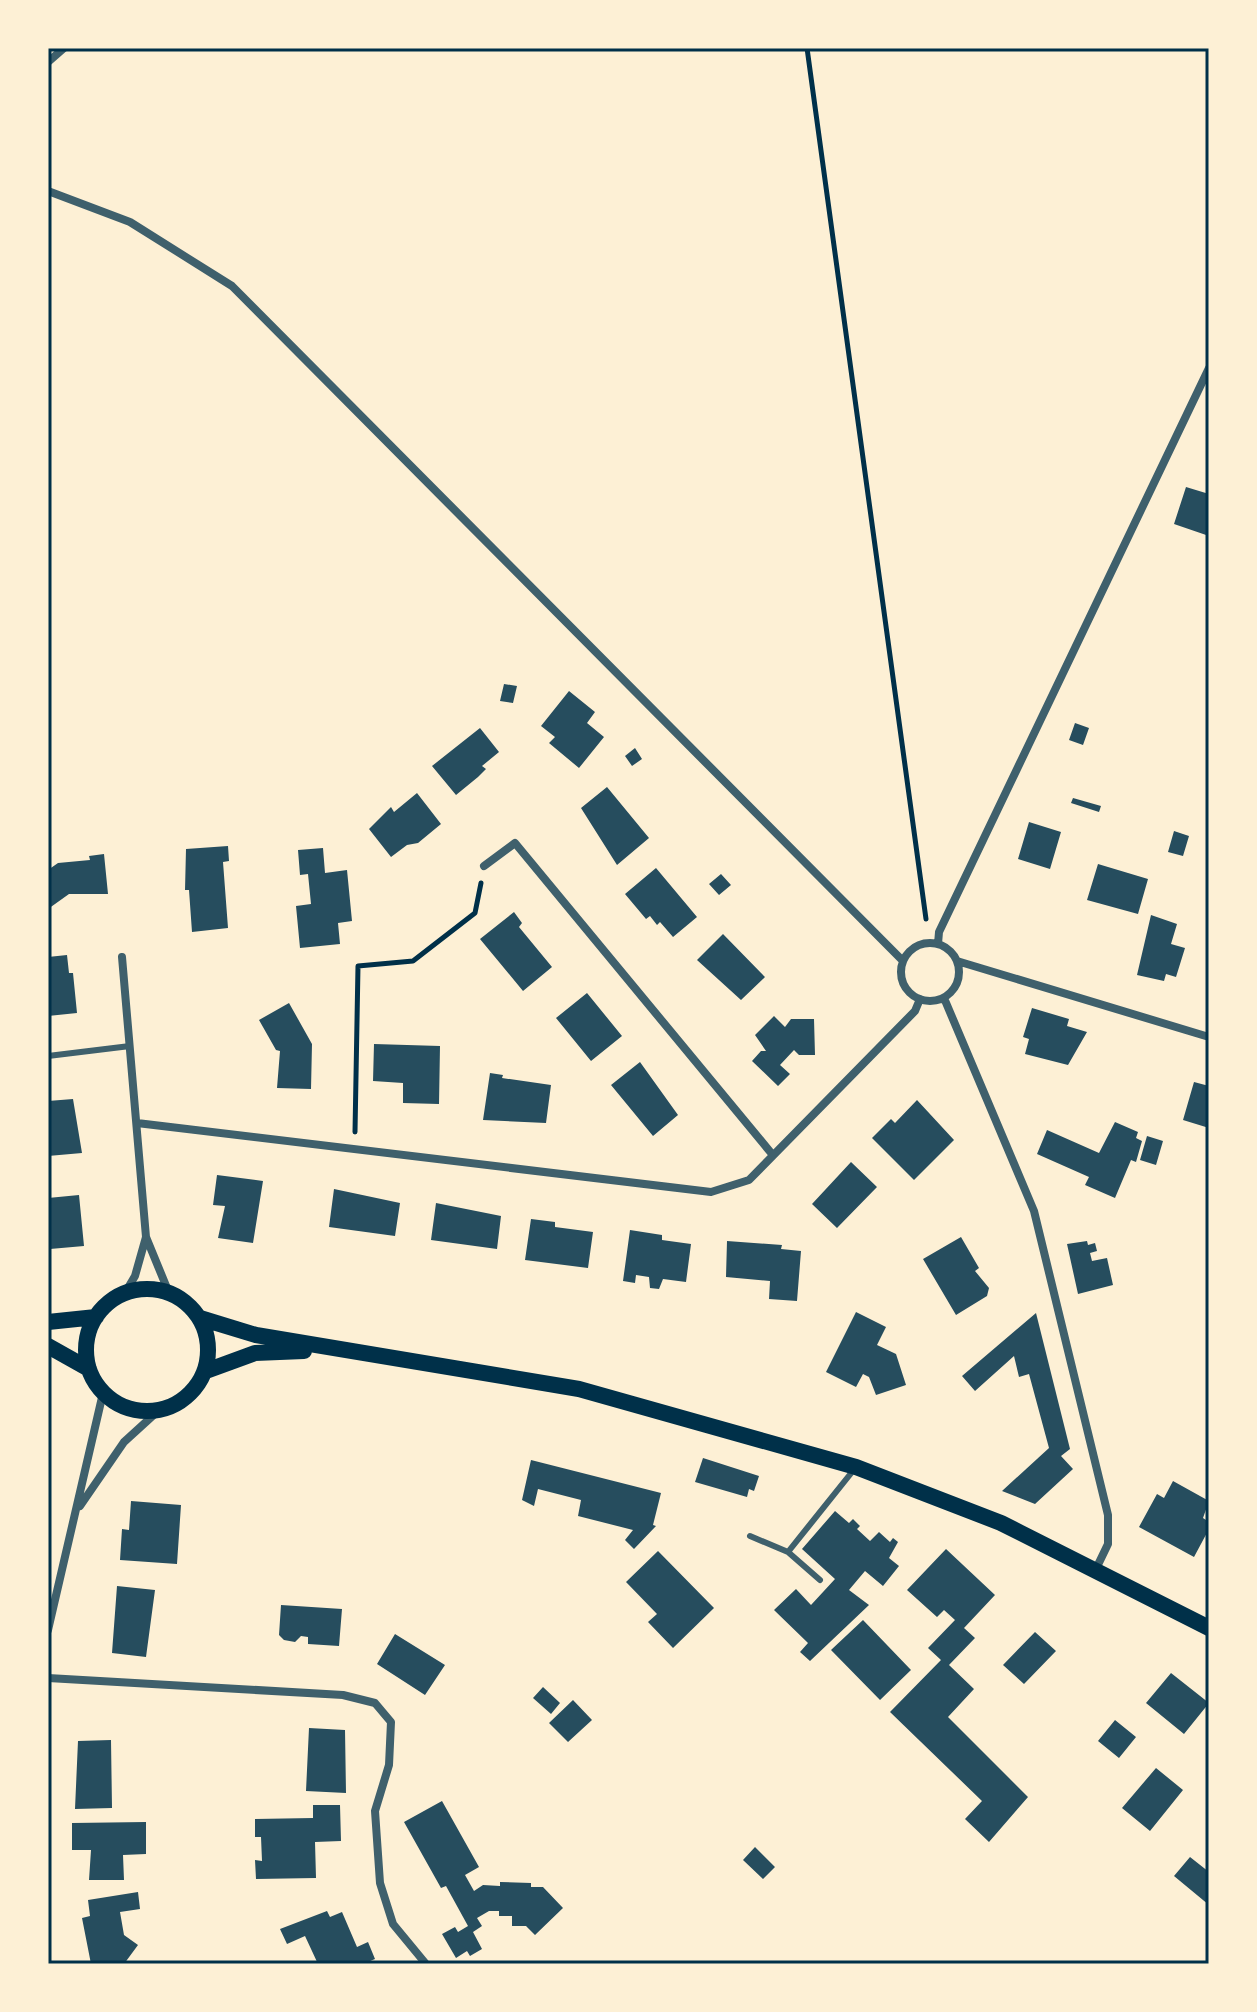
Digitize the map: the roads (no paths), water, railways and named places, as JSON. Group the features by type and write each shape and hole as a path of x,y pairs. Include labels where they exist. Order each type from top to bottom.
{"main road":[{"path":"337,1350 255,1353 206,1371 187,1397 158,1411 138,1411 119,1405 103,1393 89,1369 87,1342 96,1317 109,1303 125,1293 147,1289 169,1293 200,1318 256,1335 579,1389 856,1467 1001,1523 1209,1628"},
{"path":"48,1322 96,1317"},
{"path":"200,1318 207,1335 206,1371"},
{"path":"48,1346 89,1369"}],"street":[{"path":"48,62 64,48"},
{"path":"48,191 130,222 232,286 903,961"},
{"path":"934,944 1209,368"},
{"path":"484,866 515,843 772,1154"},
{"path":"944,998 920,999 902,980 903,961 913,949 934,944 957,961 1209,1037"},
{"path":"122,957 146,1237 169,1293"},
{"path":"944,998 959,978 957,961"},
{"path":"944,998 1034,1211 1108,1515 1108,1544 1095,1572"},
{"path":"137,1123 711,1192 749,1180 915,1011 920,999"},
{"path":"125,1293 135,1276 146,1237"},
{"path":"48,1630 103,1393"},
{"path":"75,1514 124,1442 158,1411"},
{"path":"48,1678 343,1695 375,1703 391,1722 389,1765 375,1811 380,1883 393,1924 426,1964"}],"lane":[{"path":"48,1056 130,1046"},
{"path":"788,1552 856,1467"},
{"path":"750,1536 788,1552 820,1580"}]}
